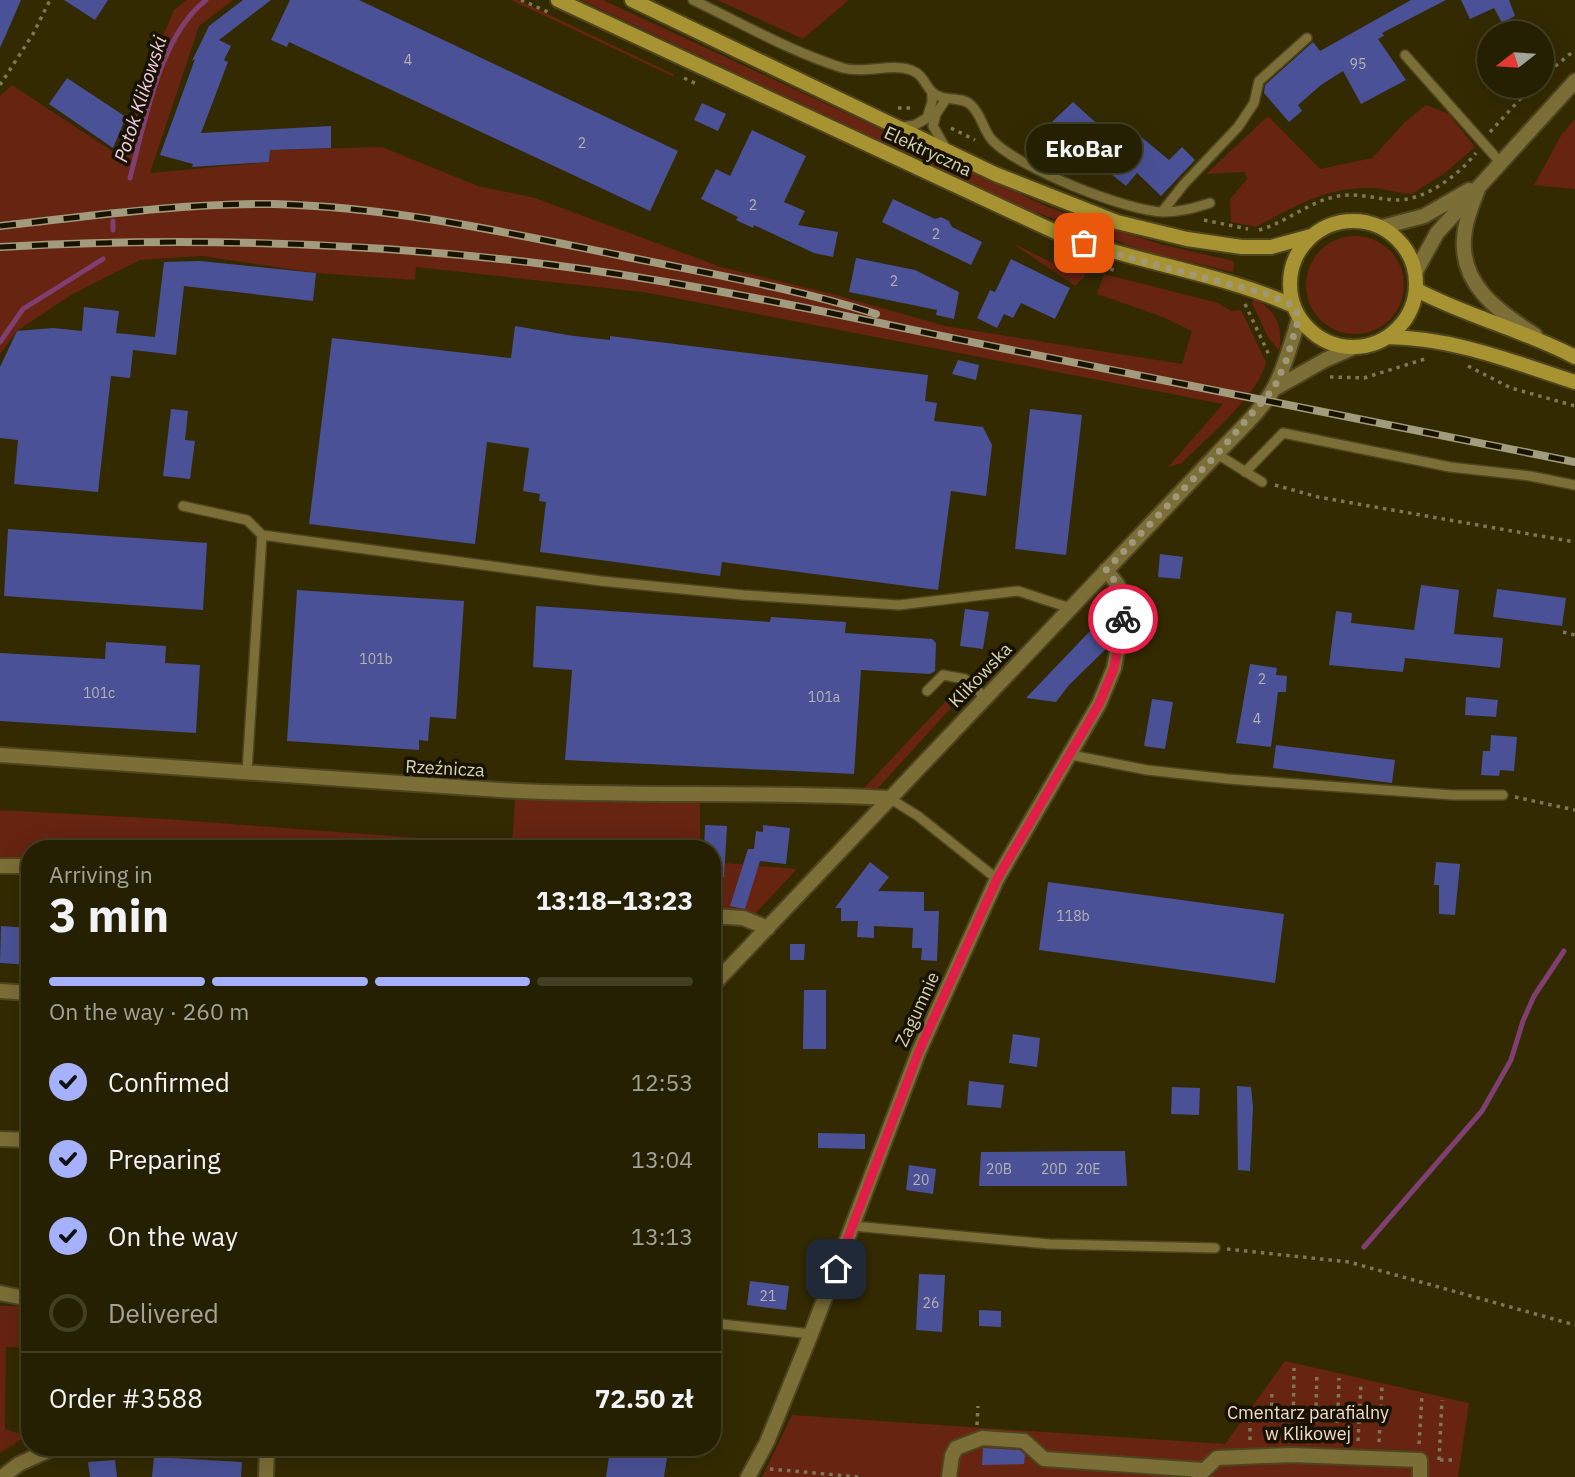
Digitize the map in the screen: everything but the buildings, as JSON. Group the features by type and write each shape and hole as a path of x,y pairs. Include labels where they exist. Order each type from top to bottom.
{"main road":[{"name":"Elektryczna","path":"558,0 1062,235 1116,254 1267,294 1296,312"},
{"name":"Elektryczna","path":"632,0 901,127 948,152 1083,210 1167,234 1212,243 1259,248 1311,236"},
{"path":"1388,337 1402,324 1412,308 1417,290 1416,271 1400,240 1382,227 1370,222 1332,223 1311,236 1302,246 1291,269 1290,294 1296,312 1316,336 1339,346 1352,348 1388,337 1418,337 1452,343 1575,382"},
{"path":"1417,290 1449,307 1542,340 1575,357"}],"street":[{"path":"1416,271 1437,233 1575,81"},
{"path":"1382,227 1424,216 1479,184"},
{"path":"1479,184 1465,230 1464,256 1470,272 1488,302 1542,340"},
{"name":"Klikowska","path":"721,977 1217,454 1274,388 1286,361 1296,312"},
{"name":"Klikowska","path":"1274,388 1352,348"},
{"name":"Zagumnie","path":"748,1477 767,1442 811,1334 919,1051 997,879 1099,704 1114,668 1124,615 1118,585 1106,570"},
{"name":"Rzeźnicza","path":"0,755 247,771 390,784 578,794 790,793 889,798"},
{"path":"0,866 21,866"},
{"path":"721,917 743,918 768,928"},
{"path":"0,992 21,993"},
{"path":"0,1139 21,1140"},
{"path":"0,1293 21,1297"},
{"path":"949,1477 956,1448 982,1438 1024,1441 1044,1459 1199,1474 1217,1458 1292,1455 1418,1460 1420,1477"},
{"path":"2,1477 19,1464 36,1456"},
{"path":"266,1477 267,1456"}],"lane":[{"path":"693,0 845,69 908,69 924,78 932,92 927,118 915,125 901,127"},
{"path":"1162,212 1184,184 1238,127 1254,103 1259,81 1307,38"},
{"path":"1405,55 1500,162"},
{"path":"932,92 946,99 960,99 970,104 994,142 1011,155 1060,180 1147,210 1184,211 1210,203"},
{"path":"946,99 936,114 933,126 948,152"},
{"path":"1245,472 1283,433 1450,467 1530,476 1575,485"},
{"path":"1217,454 1262,482"},
{"path":"183,506 247,520 262,535 587,579 743,595 899,605 1018,591 1070,608"},
{"path":"247,771 262,535"},
{"path":"928,691 943,675 965,679 985,697"},
{"path":"1070,755 1147,769 1228,779 1453,795 1503,795"},
{"path":"889,798 918,816 997,879"},
{"path":"853,1226 1049,1244 1215,1248"},
{"path":"721,1324 811,1334"}],"path":[{"path":"0,86 33,34 50,0"},
{"path":"1554,67 1575,50"},
{"path":"1199,219 1259,230 1331,197 1356,194 1396,200 1417,198 1459,170 1484,144 1496,123 1520,98"},
{"path":"947,122 953,130 981,143 994,142"},
{"path":"1328,377 1364,378 1437,356"},
{"path":"1465,364 1511,388 1575,406"},
{"path":"1262,482 1318,497 1575,542"},
{"path":"1563,632 1575,635"},
{"path":"1503,795 1575,810"},
{"path":"1215,1248 1349,1262 1575,1325"},
{"path":"1292,1455 1294,1368"},
{"path":"1315,1456 1317,1371"},
{"path":"1337,1457 1339,1378"},
{"path":"1357,1457 1361,1382"},
{"path":"1377,1458 1382,1387"},
{"path":"1270,1456 1272,1390"},
{"path":"1418,1460 1422,1395"},
{"path":"1439,1460 1442,1400"},
{"path":"1249,1456 1250,1418"},
{"path":"771,1469 859,1477"}],"green space":[{"path":"187,0 233,0 199,26 150,173 269,162 270,150 382,147 478,186 535,198 721,267 833,294 945,326 1182,364 1192,331 1163,317 1097,294 1104,274 1218,303 1231,311 1241,310 1266,362 1262,374 1243,401 1217,429 1182,463 1168,467 1223,404 643,292 416,267 415,280 316,273 202,256 140,260 71,295 17,331 0,354 0,96 12,85 115,153 174,10"},
{"path":"511,0 518,0 673,74 674,77"},
{"path":"581,0 603,0 1050,208 1163,245 1234,261 1233,272 1151,253 1023,208"},
{"path":"717,0 849,0 803,39"},
{"path":"1426,105 1449,114 1475,147 1446,172 1412,194 1374,188 1338,191 1310,200 1256,227 1231,222 1230,199 1247,179 1245,172 1206,174 1268,116 1320,169 1372,158 1405,122"},
{"path":"1575,119 1575,189 1534,185 1562,134"},
{"path":"1355,236 1374,239 1390,250 1401,266 1404,285 1401,304 1390,320 1374,331 1355,334 1336,331 1320,320 1309,304 1306,285 1309,266 1320,250 1336,239"},
{"path":"1012,243 1067,270 1087,268 1084,277 1075,286"},
{"path":"1253,297 1267,307 1276,319 1280,333 1279,351 1268,337 1252,303"},
{"path":"946,701 951,708 878,788 864,788"},
{"path":"515,799 700,801 700,840 512,840"},
{"path":"0,810 165,819 445,840 21,840 21,863 0,862"},
{"path":"721,863 797,869 753,916 721,911"},
{"path":"0,1306 21,1306 21,1347 6,1347 5,1429 21,1434 21,1440 0,1453"},
{"name":"Cmentarz parafialny w Klikowej","path":"1285,1361 1469,1403 1458,1477 762,1477 792,1415 1225,1444"}],"waterway":[{"name":"Potok Klikowski","path":"130,178 148,107 165,58 190,16 206,0"},
{"name":"Potok Klikowski","path":"113,221 113,230"},
{"name":"Potok Klikowski","path":"0,342 23,309 103,259"},
{"path":"1364,1247 1482,1111 1511,1060 1534,996 1564,951"}],"railway":[{"path":"0,226 137,211 240,204 361,210 490,230 715,274 876,314"},
{"path":"0,247 138,242 276,244 414,251 552,265 777,302 1575,462"}],"way so far":[{"path":"1084,243 1126,257 1267,294 1294,306 1299,318 1286,361 1274,388 1265,400 1106,570 1118,585 1123,619"}],"place":[{"name":"EkoBar","path":"1084,243"}],"route":[{"path":"836,1269 919,1051 997,879 1099,704 1114,668 1123,619"}]}
